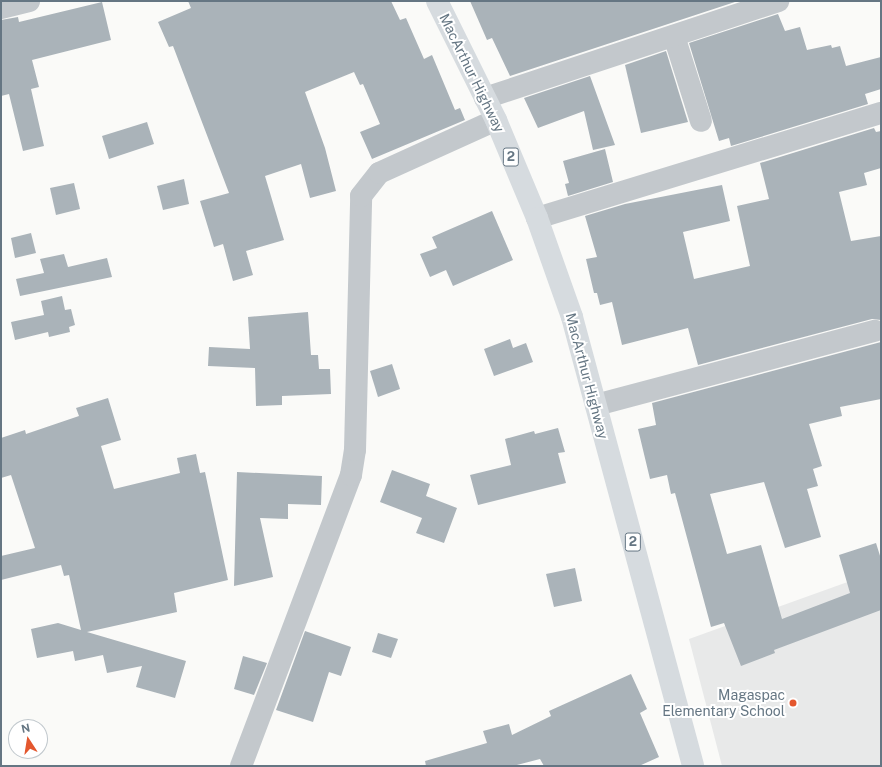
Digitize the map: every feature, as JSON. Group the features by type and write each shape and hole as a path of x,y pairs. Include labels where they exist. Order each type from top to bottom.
{"highway":[{"name":"MacArthur Highway","path":"437,1 496,120 537,218 572,317 693,766"}],"street":[{"path":"1,8 29,1"},
{"path":"486,98 778,1"},
{"path":"674,36 701,121"},
{"path":"537,218 881,113"},
{"path":"241,766 351,475 355,450 361,196 378,173 496,120"},
{"path":"596,405 875,330"}],"shaded area":[{"name":"Magaspac Elementary School","path":"881,570 881,766 722,766 689,639"}],"building":[{"path":"188,1 391,1 400,20 406,18 424,59 432,55 455,110 460,108 465,120 372,159 360,132 380,124 363,84 360,85 354,72 305,92 325,148 336,191 310,198 301,164 265,176 284,240 246,251 253,275 233,281 223,244 214,247 200,201 229,193 173,46 169,47 158,22 191,8"},
{"path":"470,1 738,1 510,76 492,38 487,40"},
{"path":"102,2 111,40 32,60 39,87 31,89 44,146 23,151 9,94 1,96 1,20 18,17 19,22"},
{"path":"778,14 785,31 800,27 807,50 831,45 832,48 840,46 846,66 881,57 881,89 865,94 868,104 731,146 729,138 719,141 689,43"},
{"path":"666,51 688,122 641,133 625,65"},
{"path":"590,76 615,145 593,150 584,111 538,128 524,98"},
{"path":"147,122 154,144 109,159 102,136"},
{"path":"874,128 876,132 881,131 881,168 864,173 867,185 839,192 851,241 881,236 881,320 872,319 698,365 688,328 622,345 612,302 600,305 597,293 594,293 586,259 597,257 585,216 625,204 722,185 730,221 683,232 694,279 750,266 737,206 769,199 760,163"},
{"path":"605,149 613,182 568,196 565,184 569,183 563,161"},
{"path":"184,179 189,204 163,210 157,186"},
{"path":"74,183 80,209 56,215 50,188"},
{"path":"492,211 513,260 453,286 446,270 430,277 420,254 437,248 432,237"},
{"path":"31,233 36,253 15,258 11,238"},
{"path":"64,254 68,267 107,258 112,277 20,296 16,279 44,273 40,259"},
{"path":"62,296 65,310 71,309 75,325 69,327 70,332 49,337 48,332 15,340 11,322 44,315 41,301"},
{"path":"308,312 311,355 318,355 319,369 330,369 331,394 282,396 282,405 256,406 255,368 208,366 209,347 250,349 248,317"},
{"path":"510,339 513,348 526,343 533,362 494,376 484,349"},
{"path":"881,342 881,399 840,407 842,416 809,424 822,466 813,469 818,486 807,489 821,537 785,548 764,482 710,494 727,554 761,545 782,619 850,593 839,555 876,543 881,559 881,610 774,650 775,653 741,666 724,623 711,627 675,493 671,494 667,475 650,479 638,429 656,425 652,403"},
{"path":"392,364 400,389 378,397 370,371"},
{"path":"108,398 121,440 101,446 114,489 180,473 177,458 196,454 200,473 205,472 228,580 174,593 177,612 87,632 186,661 175,698 136,687 142,666 107,673 103,655 75,661 73,651 37,658 31,629 58,623 81,630 69,575 64,576 61,565 1,580 1,556 35,548 11,475 1,478 1,438 25,430 26,434 79,416 76,408"},
{"path":"558,428 565,452 558,453 566,483 478,505 470,475 511,465 505,439 534,431 535,434"},
{"path":"392,470 430,484 426,496 457,508 444,543 416,533 422,518 380,502"},
{"path":"237,472 322,476 321,505 288,504 288,519 260,518 273,577 234,586"},
{"path":"575,568 582,601 554,607 546,574"},
{"path":"305,631 351,647 341,676 329,672 313,722 276,710"},
{"path":"378,633 398,639 391,658 372,652"},
{"path":"243,656 267,663 254,695 234,689"},
{"path":"631,674 647,709 640,713 659,757 639,766 544,766 540,759 513,766 426,766 425,761 487,743 483,731 509,724 512,735 551,716 549,711"}],"place":[{"name":"Magaspac Elementary School","path":"793,703"}]}
